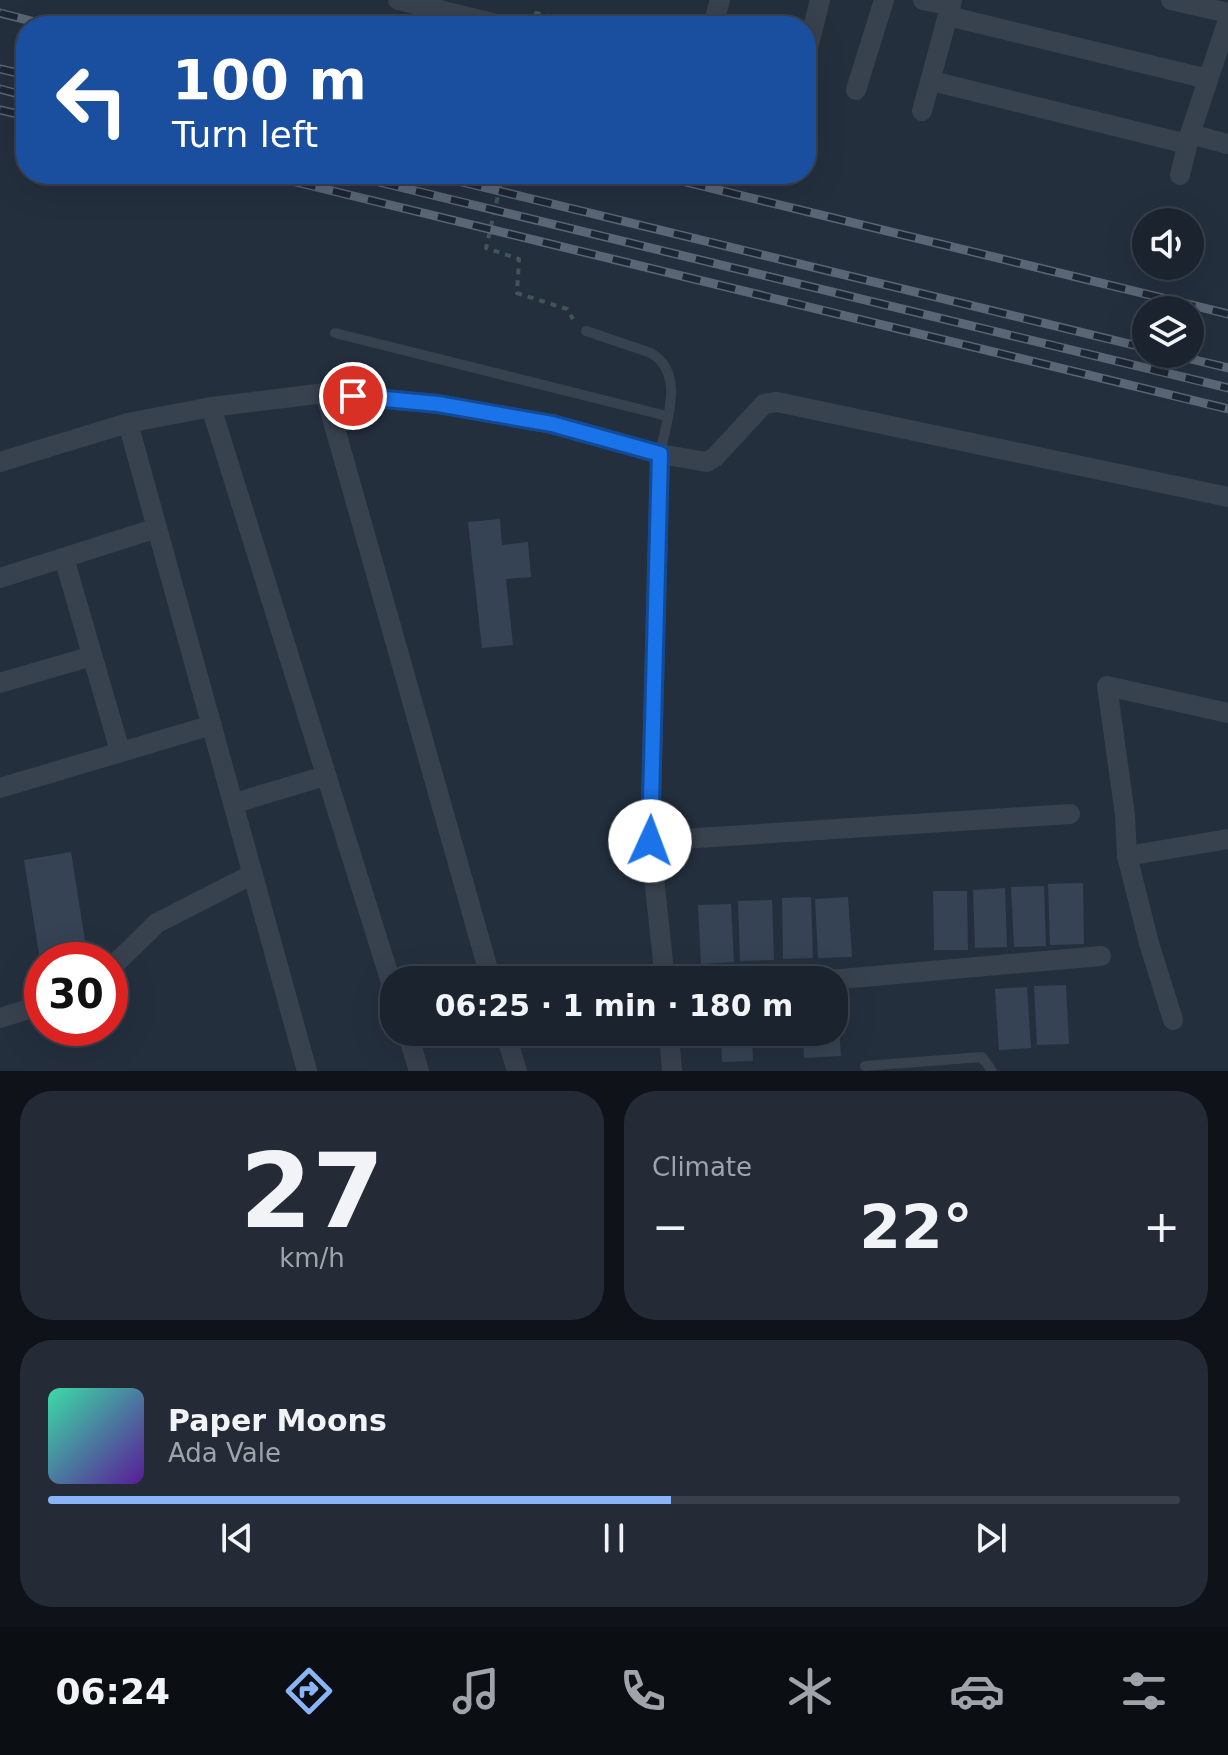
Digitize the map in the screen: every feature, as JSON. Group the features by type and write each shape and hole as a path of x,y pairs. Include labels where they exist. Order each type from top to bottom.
{"street":[{"path":"398,0 464,16"},
{"path":"856,90 884,0"},
{"path":"923,0 1217,68"},
{"path":"1171,0 1228,13"},
{"path":"922,111 950,7"},
{"path":"1180,175 1188,139 1217,68 1228,20"},
{"path":"932,81 1188,139 1228,144"},
{"path":"325,393 487,966"},
{"path":"0,462 128,423 211,407 325,393 438,404 552,424 660,454 707,462 764,404 777,402 1228,497"},
{"path":"211,407 386,966"},
{"path":"128,423 307,1071"},
{"path":"660,454 650,841 663,966"},
{"path":"0,578 157,528"},
{"path":"64,558 120,751"},
{"path":"0,683 92,656"},
{"path":"1173,1020 1127,856 1125,815 1107,686 1228,713"},
{"path":"0,788 212,725"},
{"path":"235,803 325,776"},
{"path":"650,841 1070,814"},
{"path":"1127,856 1228,839"},
{"path":"128,951 157,923 253,874"},
{"path":"848,978 1101,956"},
{"path":"0,1018 24,1011"},
{"path":"411,1046 419,1071"},
{"path":"509,1046 517,1071"},
{"path":"670,1046 672,1071"}],"lane":[{"path":"586,331 651,353 668,370 672,385 660,454"},
{"path":"335,333 667,416"},
{"path":"865,1066 982,1057 992,1071"}],"path":[{"path":"501,184 486,248 519,259 517,293 567,309 576,324 586,331"}],"building":[{"path":"500,519 502,545 528,542 531,577 506,579 513,645 482,648 468,522"},
{"path":"71,852 85,942 37,942 24,860"},
{"path":"1083,883 1084,944 1050,945 1048,884"},
{"path":"1044,886 1046,946 1014,947 1011,887"},
{"path":"1005,888 1007,947 975,948 973,890"},
{"path":"933,891 967,891 968,950 934,950"},
{"path":"811,897 813,958 783,959 782,898"},
{"path":"848,897 852,957 818,958 815,899"},
{"path":"772,900 774,960 740,961 738,901"},
{"path":"731,904 734,962 701,964 698,905"},
{"path":"1066,985 1069,1044 1037,1045 1034,986"},
{"path":"1027,987 1031,1048 999,1050 995,989"},
{"path":"721,1046 752,1046 753,1061 722,1062"},
{"path":"804,1046 840,1046 841,1056 804,1058"}],"railway":[{"path":"0,13 16,17"},
{"path":"0,69 16,73"},
{"path":"0,89 16,93"},
{"path":"0,110 16,114"},
{"path":"304,184 1228,409"},
{"path":"387,184 1228,388"},
{"path":"470,184 1132,345"},
{"path":"694,184 1228,314"},
{"path":"1204,362 1228,368"}],"route":[{"path":"353,396 438,404 552,424 660,454 650,841"}]}
